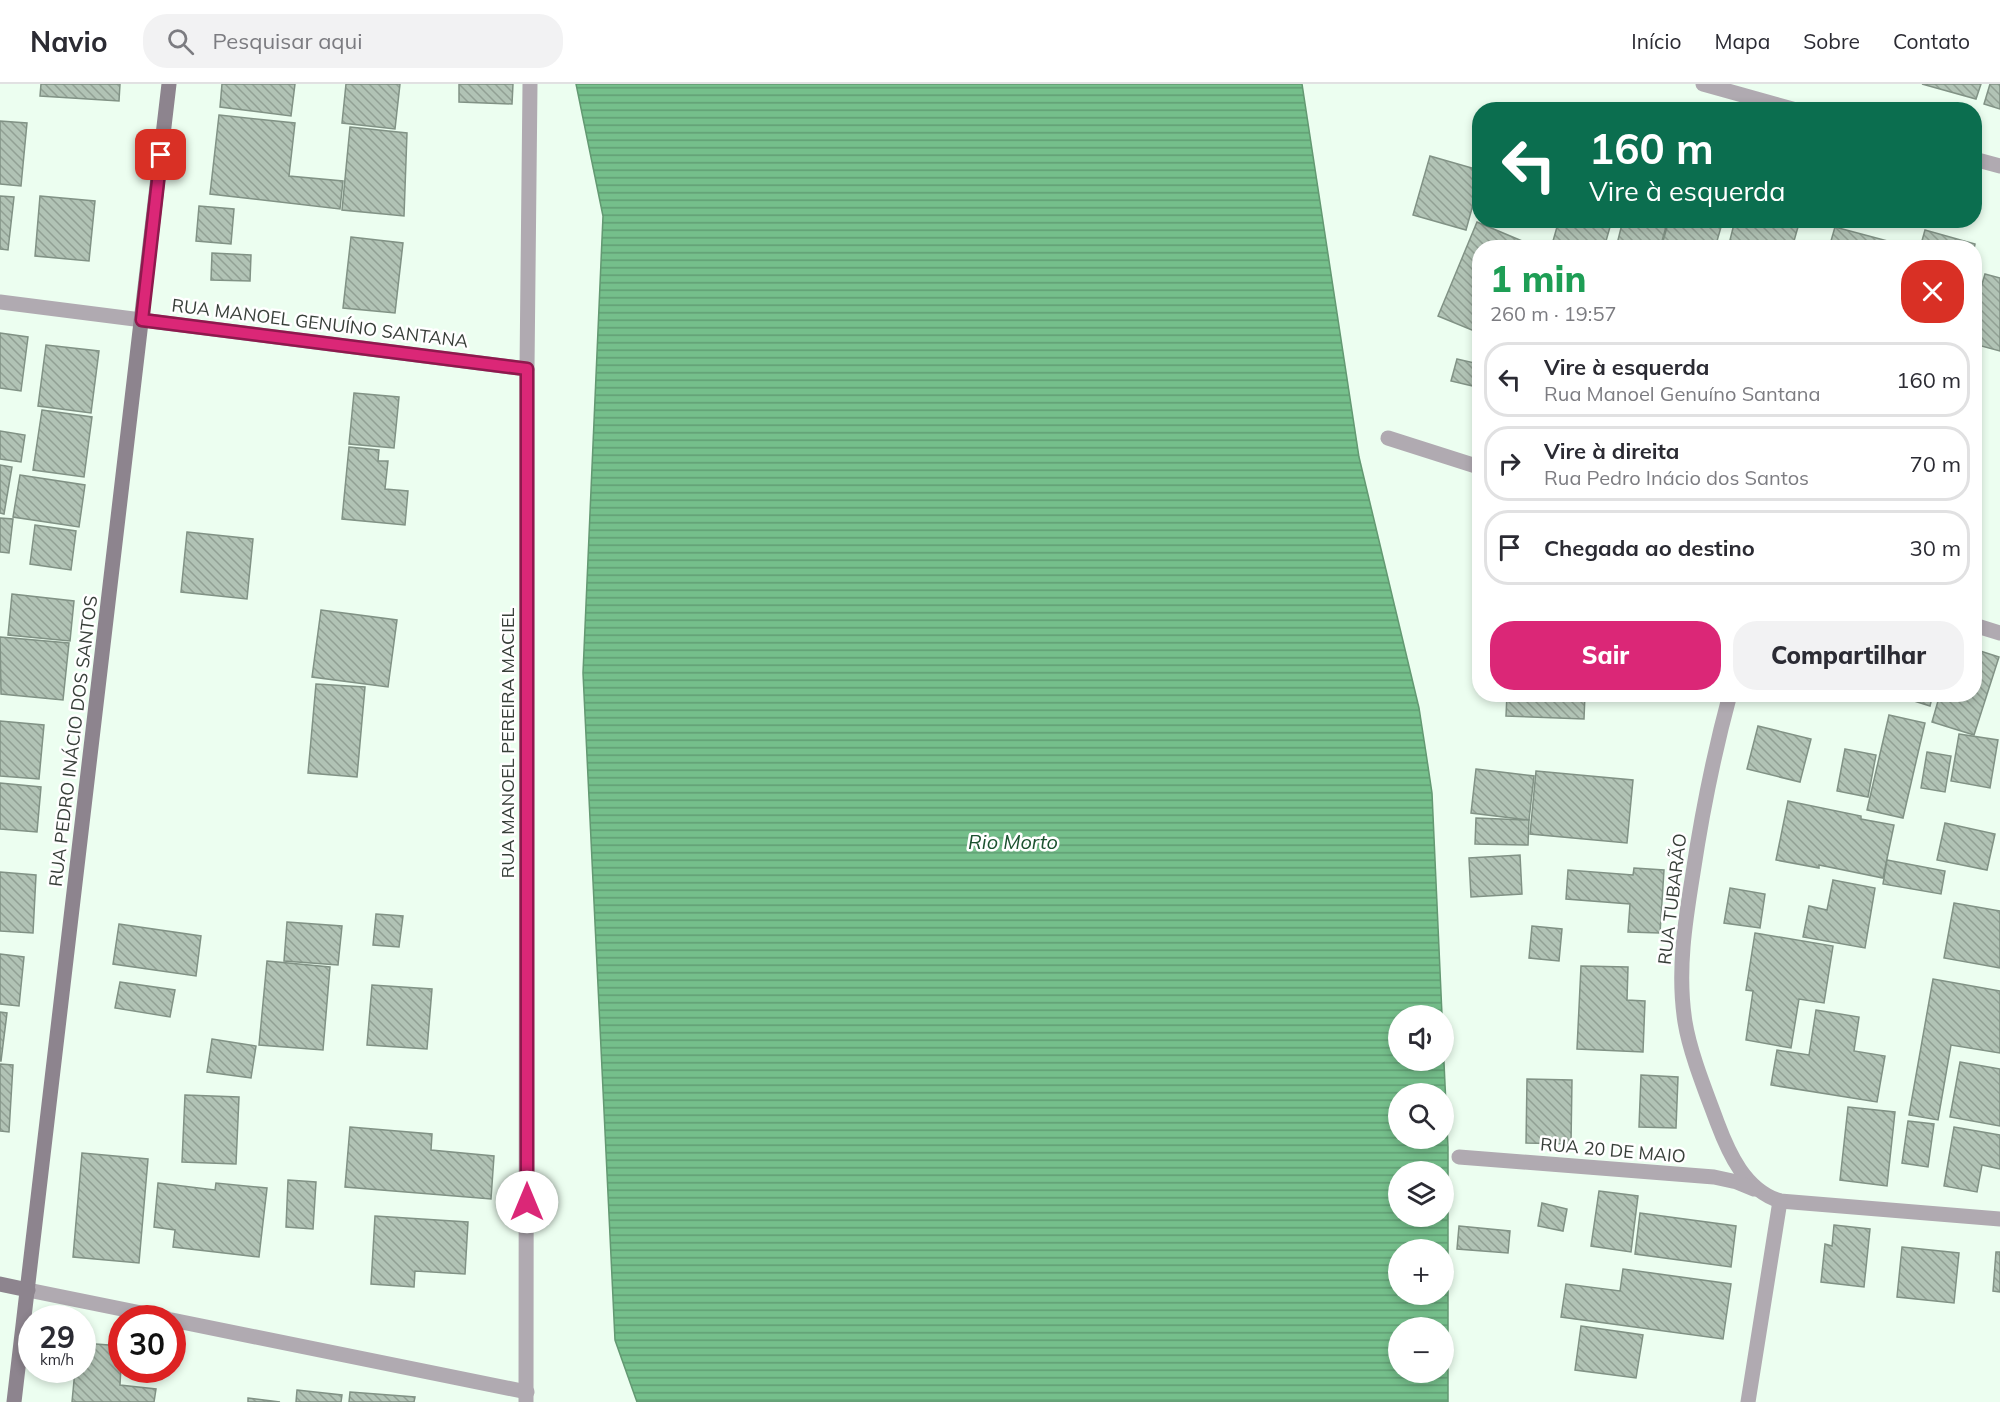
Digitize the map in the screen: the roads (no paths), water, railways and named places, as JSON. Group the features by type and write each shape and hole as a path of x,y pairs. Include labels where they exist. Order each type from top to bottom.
{"main road":[{"name":"RUA PEDRO INÁCIO DOS SANTOS","path":"14,1402 169,84"},
{"path":"0,1284 28,1290"}],"street":[{"name":"RUA MANOEL PEREIRA MACIEL","path":"526,1397 527,369 530,84"},
{"path":"1704,84 1768,102"},
{"path":"1982,161 2000,166"},
{"name":"RUA MANOEL GENUÍNO SANTANA","path":"0,302 527,369"},
{"path":"1388,438 1472,465"},
{"path":"1982,627 2000,633"},
{"name":"RUA TUBARÃO","path":"1728,702 1697,846 1683,941 1682,985 1685,1024 1728,1149 1746,1177 1762,1193 1780,1201"},
{"path":"1707,1177 1722,1165 1728,1149"},
{"name":"RUA 20 DE MAIO","path":"1459,1157 1707,1177 1737,1182 1762,1193"},
{"path":"1748,1402 1780,1201 2000,1219"},
{"path":"28,1290 108,1306"},
{"path":"186,1323 526,1397"}],"water":[{"name":"Rio Morto","path":"576,84 1302,84 1359,457 1419,708 1432,793 1442,1005 1388,1005 1388,1071 1444,1071 1445,1083 1388,1083 1388,1149 1448,1149 1448,1161 1388,1161 1388,1227 1448,1227 1448,1239 1388,1239 1388,1305 1448,1305 1448,1317 1388,1317 1388,1383 1448,1383 1448,1402 637,1402 615,1340 583,673 603,216"}]}
